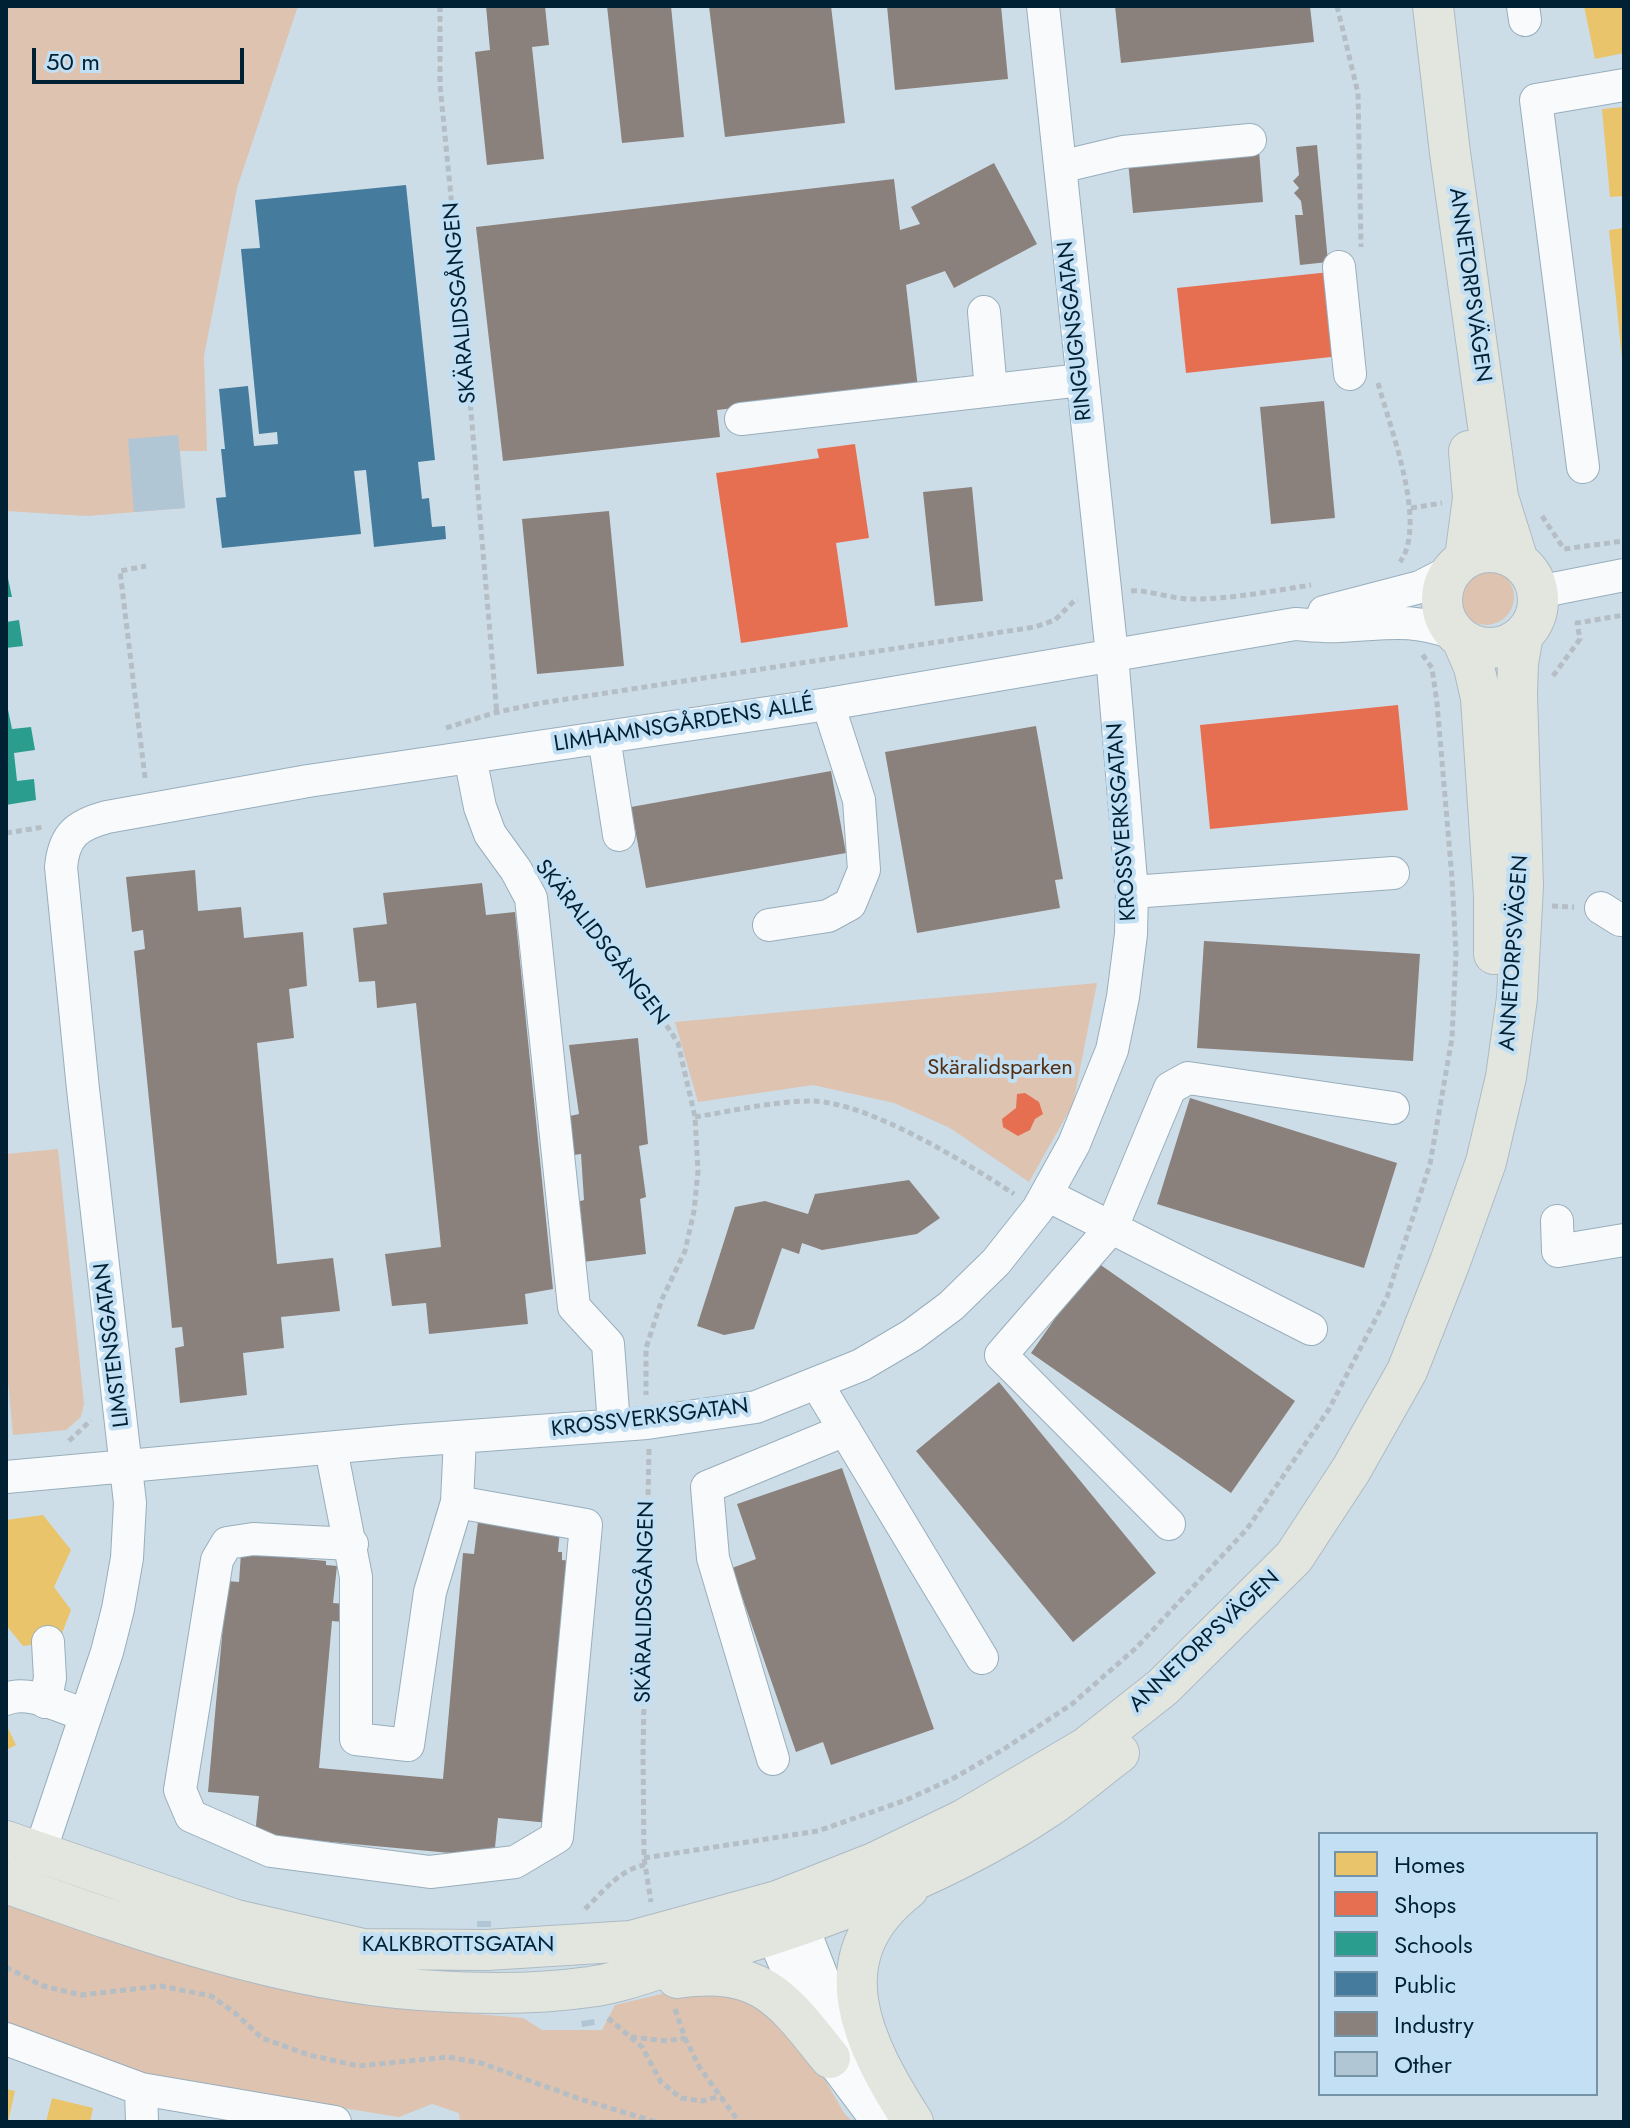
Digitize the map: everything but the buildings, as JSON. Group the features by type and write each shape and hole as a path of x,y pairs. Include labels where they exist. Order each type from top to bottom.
{"main road":[{"name":"ANNETORPSVÄGEN","path":"1420,6 1473,498 1458,565 1443,588 1443,607 1449,625 1459,636 1474,667 1481,698 1494,935 1493,1023 1477,1143 1450,1262"},
{"name":"ANNETORPSVÄGEN","path":"784,1921 876,1862 963,1820 1087,1747 1163,1687 1294,1557 1351,1470 1407,1371 1486,1162 1506,1077 1517,998 1523,886 1518,663 1523,635 1534,620 1528,576 1498,497 1450,153 1433,6"},
{"path":"1458,565 1473,554 1492,551 1528,576"},
{"path":"1459,636 1488,648 1507,645 1523,635"},
{"name":"KALKBROTTSGATAN","path":"23,1846 236,1920 363,1949 487,1950 631,1941 784,1921 877,1897 980,1847 1047,1808 1136,1741 1218,1663 1294,1557"},
{"path":"912,2122 868,2043 858,2006 856,1977 861,1950 876,1920 899,1896 932,1870"},
{"name":"KALKBROTTSGATAN","path":"6,1883 214,1951 314,1975 418,1990 502,1992 597,2001 784,1921"},
{"path":"597,2001 695,1976 724,1975 774,1994 793,2012 830,2058"}],"street":[{"name":"RINGUGNSGATAN","path":"1043,6 1103,596 1112,655"},
{"path":"1583,467 1536,100 1624,85"},
{"path":"1060,167 1123,152 1250,140"},
{"path":"1339,267 1350,374"},
{"path":"984,312 991,390"},
{"path":"741,419 1081,380"},
{"name":"LIMHAMNSGÅRDENS ALLÉ","path":"1295,624 1333,608 1420,587 1458,565"},
{"path":"1528,576 1624,575"},
{"name":"LIMHAMNSGÅRDENS ALLÉ","path":"75,830 107,817 308,781 828,704 1295,624 1338,626 1390,621 1424,624 1459,636"},
{"name":"KROSSVERKSGATAN","path":"6,1477 647,1423 756,1407 861,1365 912,1335 951,1306 996,1262 1043,1202 1074,1144 1112,1050 1125,985 1132,892 1112,655"},
{"path":"769,925 828,916 850,904 864,870 859,800 828,704"},
{"path":"604,737 619,835"},
{"path":"486,755 480,807 490,834 516,870 531,898 574,1307 608,1344 614,1425"},
{"name":"LIMSTENSGATAN","path":"23,1846 86,1715 107,1652 127,1558 130,1503 61,867 63,849 75,830"},
{"path":"1132,892 1393,873"},
{"path":"1169,1524 1001,1355 1112,1227 1170,1088 1188,1078 1393,1108"},
{"path":"1043,1202 1112,1227 1311,1329"},
{"path":"1557,1221 1558,1251 1624,1240"},
{"path":"817,1384 982,1658"},
{"path":"773,1759 713,1558 707,1487 845,1430"},
{"path":"331,1449 356,1577 356,1739 408,1745 430,1592 457,1502 460,1438"},
{"path":"352,1544 253,1539 227,1543 217,1560 180,1790 191,1816 271,1851 430,1872 515,1862 557,1837 586,1525 457,1502"},
{"path":"45,1702 50,1678 48,1642"},
{"path":"6,1699 28,1695 86,1715"},
{"path":"784,1921 805,2011 830,2058 878,2122"},
{"path":"784,1921 866,2072 912,2122"},
{"path":"6,2039 141,2089 335,2122"},
{"path":"141,2089 142,2122"}],"path":[{"name":"SKÄRALIDSGÅNGEN","path":"440,6 440,85 497,712 486,755"},
{"path":"1498,497 1530,494 1564,549 1624,541"},
{"path":"145,778 120,571 146,566"},
{"path":"497,712 1035,627 1055,620 1074,601 1139,590 1157,596 1190,600 1325,583"},
{"path":"6,833 43,827"},
{"name":"SKÄRALIDSGÅNGEN","path":"553,882 651,1002 678,1043 695,1117 698,1171 694,1211 685,1251 662,1299 646,1348 644,1379 649,1471 643,1752 645,1865 652,1908"},
{"path":"695,1117 813,1101 847,1107 908,1133 1043,1202"},
{"path":"582,1912 617,1878 633,1867 645,1865"},
{"path":"6,1967 43,1986 81,1995 161,1986 211,1996 262,2038 309,2055 359,2066 448,2057 481,2063 583,2100 656,2122"},
{"path":"671,1997 685,2038 700,2068 739,2122"},
{"path":"597,2001 642,2047 661,2082 681,2098 702,2101 721,2096"},
{"path":"630,2037 667,2041 685,2038"}],"green space":[{"path":"6,6 298,6 237,188 204,356 207,451 180,451 185,508 87,516 6,511"},
{"path":"1486,569 1506,577 1514,597 1506,617 1486,625 1466,617 1458,597 1466,577"},
{"name":"Skäralidsparken","path":"1097,983 1073,1104 1029,1182 950,1128 894,1103 813,1085 698,1102 675,1022"},
{"path":"58,1149 84,1404 81,1417 66,1430 13,1435 6,1360 6,1154"},
{"path":"6,1898 207,1969 351,2003 523,2018 542,2030 602,2030 615,2005 699,1985 748,1996 815,2062 844,2113 853,2122 460,2122 459,2113 432,2104 399,2117 123,2073 6,2029"}]}
